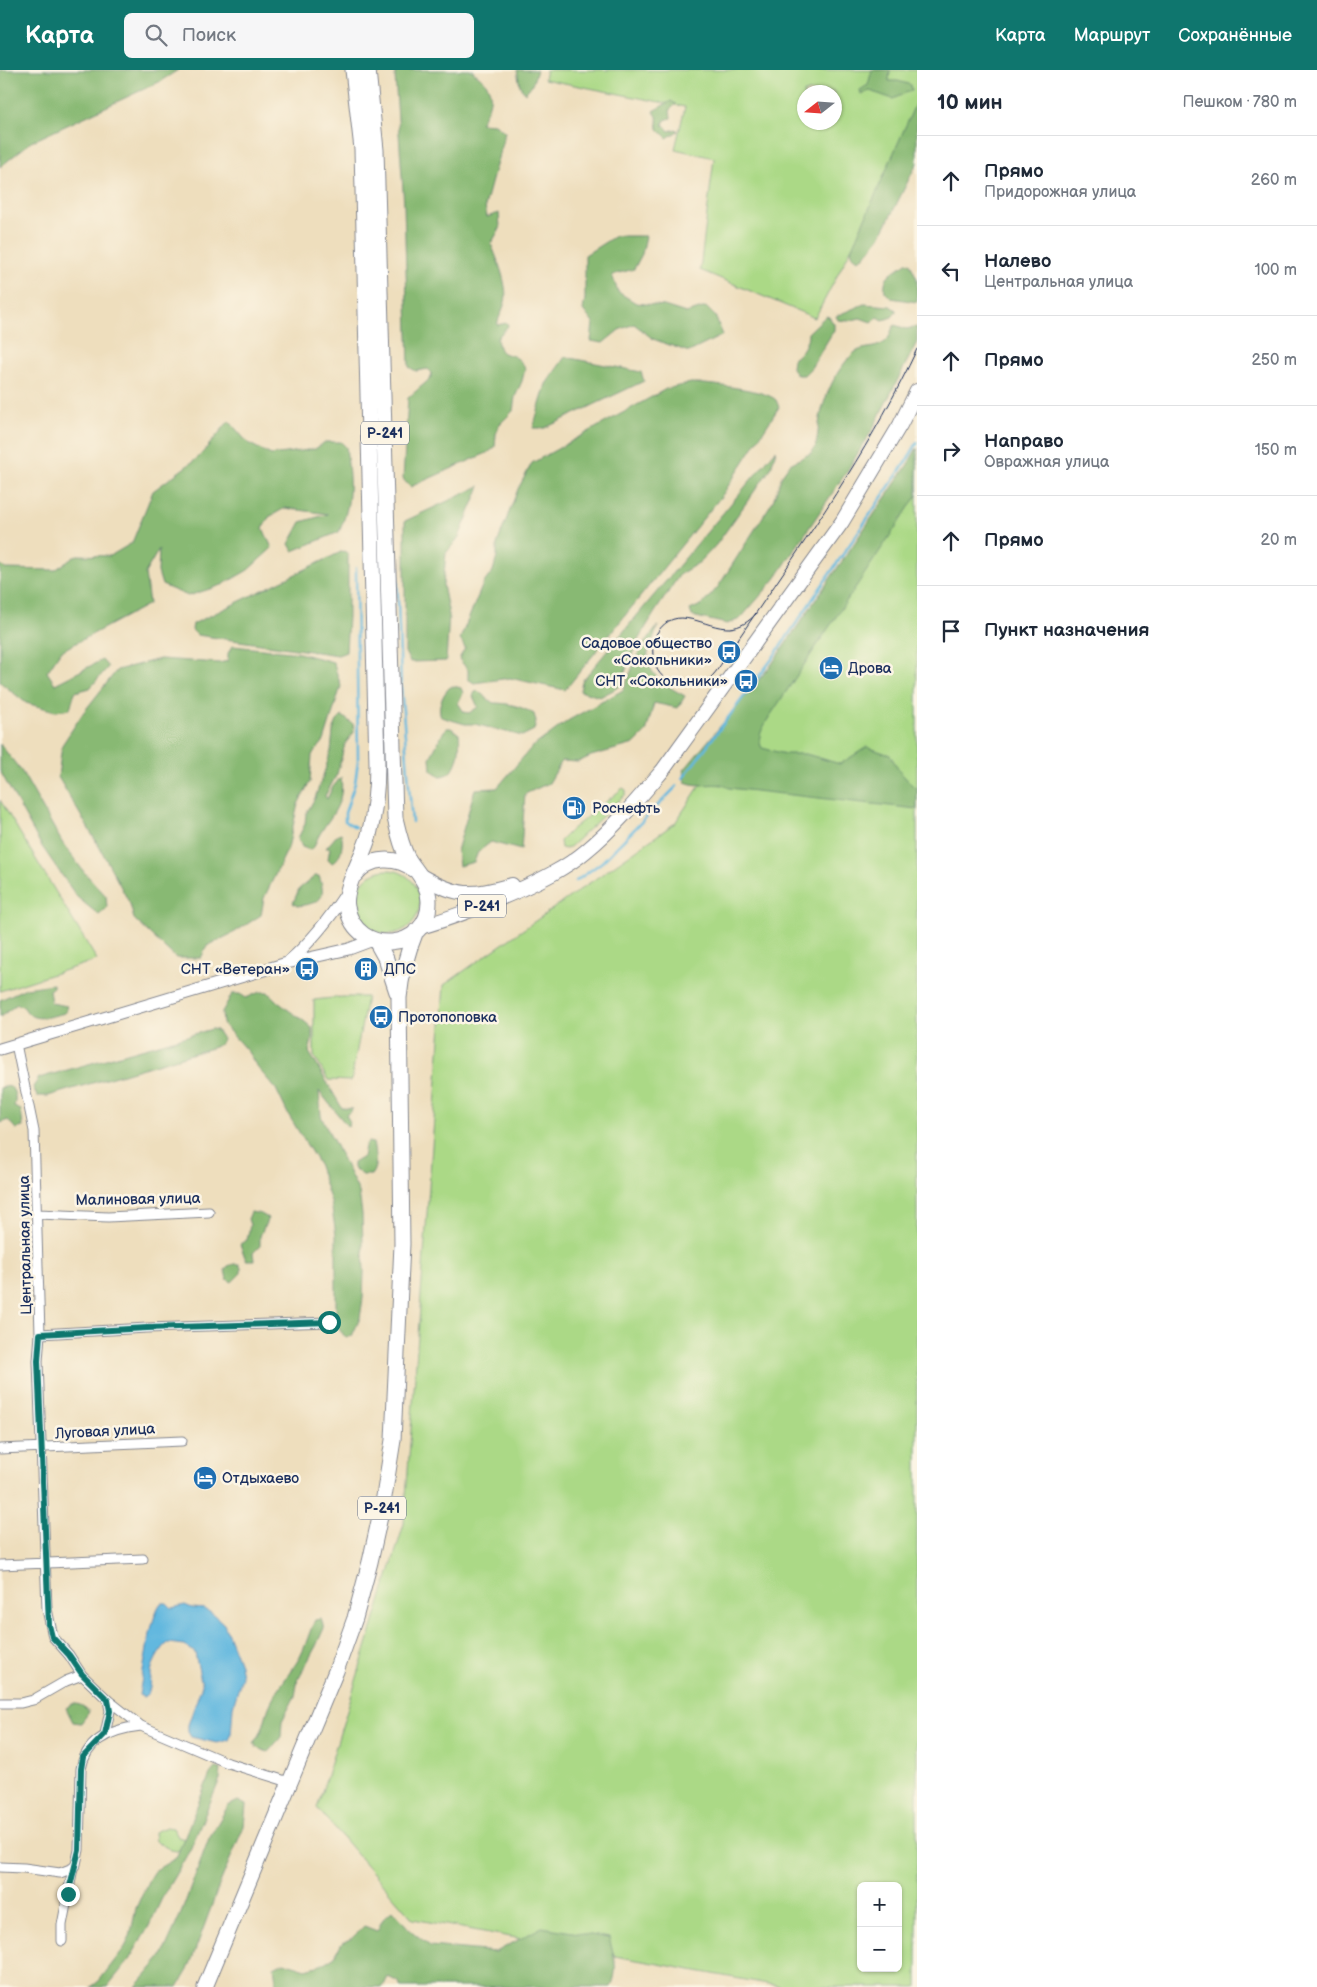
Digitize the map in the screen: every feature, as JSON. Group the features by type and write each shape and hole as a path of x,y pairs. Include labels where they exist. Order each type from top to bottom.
{"highway":[{"name":"Р-241","path":"353,70 362,149 377,764 376,796 369,836 349,886 346,904 349,916 355,927 364,936 374,940 386,959 394,978 398,998"},
{"name":"Р-241","path":"205,1987 289,1782 319,1715 355,1618 383,1503 393,1440 402,1244 398,998 407,952 428,912 429,901 428,890 407,856 399,838 394,804 376,160 368,70"},
{"path":"349,886 358,872 367,865 382,860 398,861 419,874"},
{"path":"374,940 386,943 397,942 408,938 418,929"}],"main road":[{"path":"542,879 585,852 629,809 663,770 842,522 881,459 917,391"},
{"name":"Р-241","path":"419,874 449,891 469,894 492,891 510,885 542,879"},
{"name":"Р-241","path":"418,929 456,917 542,879"},
{"path":"287,963 324,926 349,886"},
{"path":"0,1050 287,963 349,949 374,940"}],"street":[{"name":"Центральная улица","path":"16,1044 34,1131 38,1214 40,1334 38,1361 47,1609 52,1637 69,1655 82,1674 108,1700 141,1726 228,1762 289,1782"},
{"name":"Малиновая улица","path":"38,1214 108,1217 209,1212"},
{"path":"40,1334 147,1328 329,1322"},
{"name":"Луговая улица","path":"0,1449 182,1441"},
{"path":"0,1566 143,1559"},
{"path":"0,1702 21,1703 33,1700 82,1674"},
{"path":"105,1734 110,1711 108,1700"},
{"path":"62,1941 62,1925 71,1870 76,1864 79,1850 83,1757 105,1734 123,1728 141,1726"},
{"path":"0,1867 60,1873 71,1870"}],"green space":[{"path":"0,70 178,70 159,82 31,142 0,167"},
{"path":"396,70 474,70 473,72 486,83 489,89 490,102 480,123 495,124 505,132 485,206 487,217 499,213 500,228 491,244 502,273 506,296 497,325 507,323 508,326 497,338 502,352 514,356 525,369 515,397 513,411 499,425 495,447 489,452 410,487 403,479 408,398 431,378 432,373 428,369 416,371 409,367 404,205"},
{"path":"517,70 537,70 532,85 525,93 520,86"},
{"path":"546,70 917,70 917,100 910,120 858,236 815,318 700,270 714,158 675,149 685,107 544,79"},
{"path":"872,70 890,70 889,81 898,81 911,85 912,90 893,99 870,91 861,94 860,90 868,85"},
{"path":"917,100 917,163 880,237 864,257 858,260 853,256 851,250"},
{"path":"671,101 676,104 670,110 671,118 665,120 663,124 669,131 676,129 678,131 667,138 658,129 657,116 653,111"},
{"path":"615,236 646,236 642,254 634,269 612,275 618,292 636,303 664,306 686,313 706,307 715,316 723,335 689,352 653,339 634,324 619,330 603,343 591,341 593,323 583,310 585,299 585,255"},
{"path":"906,263 910,263 917,279 917,302 891,298 885,292 887,277"},
{"path":"864,304 890,306 896,312 892,317 883,320 878,317 871,322 860,318 848,321 838,320 836,316"},
{"path":"826,316 834,324 834,330 811,368 804,375 797,375 792,368 793,359 804,348 808,333"},
{"path":"895,325 906,329 917,327 917,342 871,432 775,579 740,619 727,624 692,616 690,610 703,604 718,587 773,501 782,475 790,464 811,453 815,448 825,400 832,383 842,367 857,351 877,346 887,341"},
{"path":"565,357 641,372 644,381 545,428 533,428 546,384"},
{"path":"691,383 736,388 760,393 776,400 779,407 723,494 565,690 510,678 474,683 468,679 468,670 459,659 465,648 460,639 483,584 493,571 497,557 497,544 518,489 532,463 666,389"},
{"path":"229,421 248,443 271,455 315,449 325,442 341,442 346,447 349,490 347,510 339,532 293,551 289,544 301,522 328,514 285,508 269,517 263,528 272,548 248,570 222,585 188,596 162,585 158,572 159,549 145,573 149,604 61,651 47,672 55,684 102,660 108,667 90,688 75,692 70,709 55,711 26,703 0,682 0,564 5,569 55,570 77,555 110,556 132,543 153,491 199,457"},
{"path":"917,448 917,495 768,719 761,733 760,744 762,748 785,754 806,754 840,764 867,747 890,755 901,773 914,787 917,787 917,809 729,788 720,785 697,785 685,782 684,770 772,664 907,466"},
{"path":"776,450 771,468 716,545 700,562 680,574 638,640 619,687 600,697 580,691 582,681"},
{"path":"917,460 917,1987 784,1987 413,1919 317,1808 404,1524 444,985 675,823"},
{"path":"480,486 459,537 446,553 443,585 449,615 446,661 410,662 405,652 405,521"},
{"path":"343,551 348,553 346,652 338,655 197,635 192,630 193,624"},
{"path":"658,626 648,653 648,661 654,674 659,679 685,696 678,708 654,703 646,732 634,744 591,756 578,762 562,761 549,783 525,794 521,850 491,842 478,852 474,862 459,866 457,851 475,789 497,788 531,748 569,720 623,690 641,648"},
{"path":"233,646 299,653 333,662 341,686 324,741 312,755 310,782 298,804 288,848 264,898 261,915 235,932 207,946 201,958 176,958 134,919 130,904 100,848 58,777 62,745 83,713 117,670 160,659 219,663 228,661 228,653"},
{"path":"453,686 461,688 463,693 458,703 464,712 469,713 478,707 473,696 478,691 493,703 514,706 534,714 536,722 534,730 522,736 441,717 442,698 446,691"},
{"path":"342,716 353,724 354,732 345,744 337,774 325,796 327,799 332,788 341,777 342,788 340,798 337,807 314,847 310,850 302,847 298,838 324,773 331,751 333,731 337,721"},
{"path":"447,728 451,728 459,734 459,753 451,771 446,775 440,776 431,770 430,758"},
{"path":"0,744 22,772 63,844 84,872 106,896 107,908 99,915 77,897 41,845 0,771"},
{"path":"623,788 626,790 626,794 571,846 566,849 561,848 560,841 571,830"},
{"path":"0,800 97,960 0,991"},
{"path":"341,833 341,849 338,857 332,863 328,859 330,848 326,848"},
{"path":"382,870 394,870 411,879 418,890 420,902 418,914 411,925 394,934 382,934 370,929 361,920 356,908 356,896 361,884 370,875"},
{"path":"315,876 319,876 321,884 322,895 320,899 297,906 293,903 299,889"},
{"path":"53,984 53,987 49,990 51,1003 67,1006 65,1013 37,1018 17,1004 0,1017 0,1000 26,988"},
{"path":"260,992 268,992 279,1003 312,1028 309,1052 342,1108 353,1109 346,1115 350,1122 348,1127 319,1091 321,1116 359,1192 362,1214 363,1298 360,1318 352,1336 346,1338 339,1329 336,1318 336,1235 331,1202 318,1163 288,1114 276,1089 257,1067 248,1052 223,1024 222,1012 232,994 240,994 246,998"},
{"path":"367,997 351,1081 328,1080 314,1056 314,1000"},
{"path":"212,1029 217,1030 223,1039 215,1047 48,1096 37,1096 33,1087 39,1078"},
{"path":"10,1086 15,1096 14,1107 21,1110 23,1127 16,1129 8,1120 0,1123 0,1088"},
{"path":"368,1142 373,1143 375,1164 371,1175 363,1175 353,1168 353,1163 363,1157 365,1146"},
{"path":"251,1212 268,1218 260,1236 260,1246 253,1253 254,1260 246,1260 240,1244 247,1240 250,1225 248,1219"},
{"path":"239,1264 241,1273 232,1282 227,1279 225,1270 228,1266"},
{"path":"321,1619 324,1628 298,1679 295,1696 282,1721 281,1737 268,1752 257,1748 254,1743 262,1730 272,1700 300,1657 315,1620"},
{"path":"72,1704 82,1706 89,1712 81,1723 73,1722 66,1708"},
{"path":"215,1768 221,1769 220,1779 190,1850 164,1894 148,1928 129,1960 107,1987 91,1987 99,1981 125,1947 130,1937 136,1908 154,1871 176,1858 210,1774"},
{"path":"238,1801 246,1805 244,1826 220,1883 188,1970 178,1987 136,1987 161,1958 182,1911 209,1838 228,1806"},
{"path":"166,1827 173,1828 178,1837 184,1839 181,1848 177,1851 171,1850 155,1841 154,1832"},
{"path":"393,1910 409,1929 430,1946 496,1952 542,1927 609,1938 615,1962 615,1974 611,1987 401,1987 399,1982 388,1977 383,1987 277,1987 274,1967 284,1962 306,1969 321,1965 335,1956 342,1943 352,1938 364,1926 377,1931 383,1919"}],"water":[{"path":"161,1603 167,1603 172,1608 185,1605 192,1608 205,1609 224,1624 240,1665 242,1676 233,1707 229,1740 217,1743 191,1737 188,1732 188,1725 202,1685 195,1653 185,1645 168,1643 165,1645 158,1654 152,1668 149,1692 143,1697 139,1695 153,1620"}],"waterway":[{"path":"683,778 772,659 917,443"},
{"path":"355,827 345,821 345,813 355,783 358,761 356,568"},
{"path":"397,570 401,686 412,822"},
{"path":"576,881 602,862 677,786"}],"tram line":[{"path":"756,614 744,624 730,628 691,619 673,619 665,624 655,636 653,658 658,670 670,682 686,686 702,683 716,672 727,654 756,614 806,540 846,478 883,415 917,349"}],"place":[{"name":"Садовое общество «Сокольники»","path":"729,652"},
{"name":"Дрова","path":"831,668"},
{"name":"СНТ «Сокольники»","path":"746,681"},
{"name":"Роснефть","path":"574,808"},
{"name":"СНТ «Ветеран»","path":"307,969"},
{"name":"ДПС","path":"366,969"},
{"name":"Протопоповка","path":"381,1017"},
{"name":"Отдыхаево","path":"205,1478"}],"route":[{"path":"68,1894 79,1850 83,1757 105,1734 110,1711 108,1700 82,1674 69,1655 52,1637 49,1625 38,1361 40,1334 147,1328 329,1322"}]}
